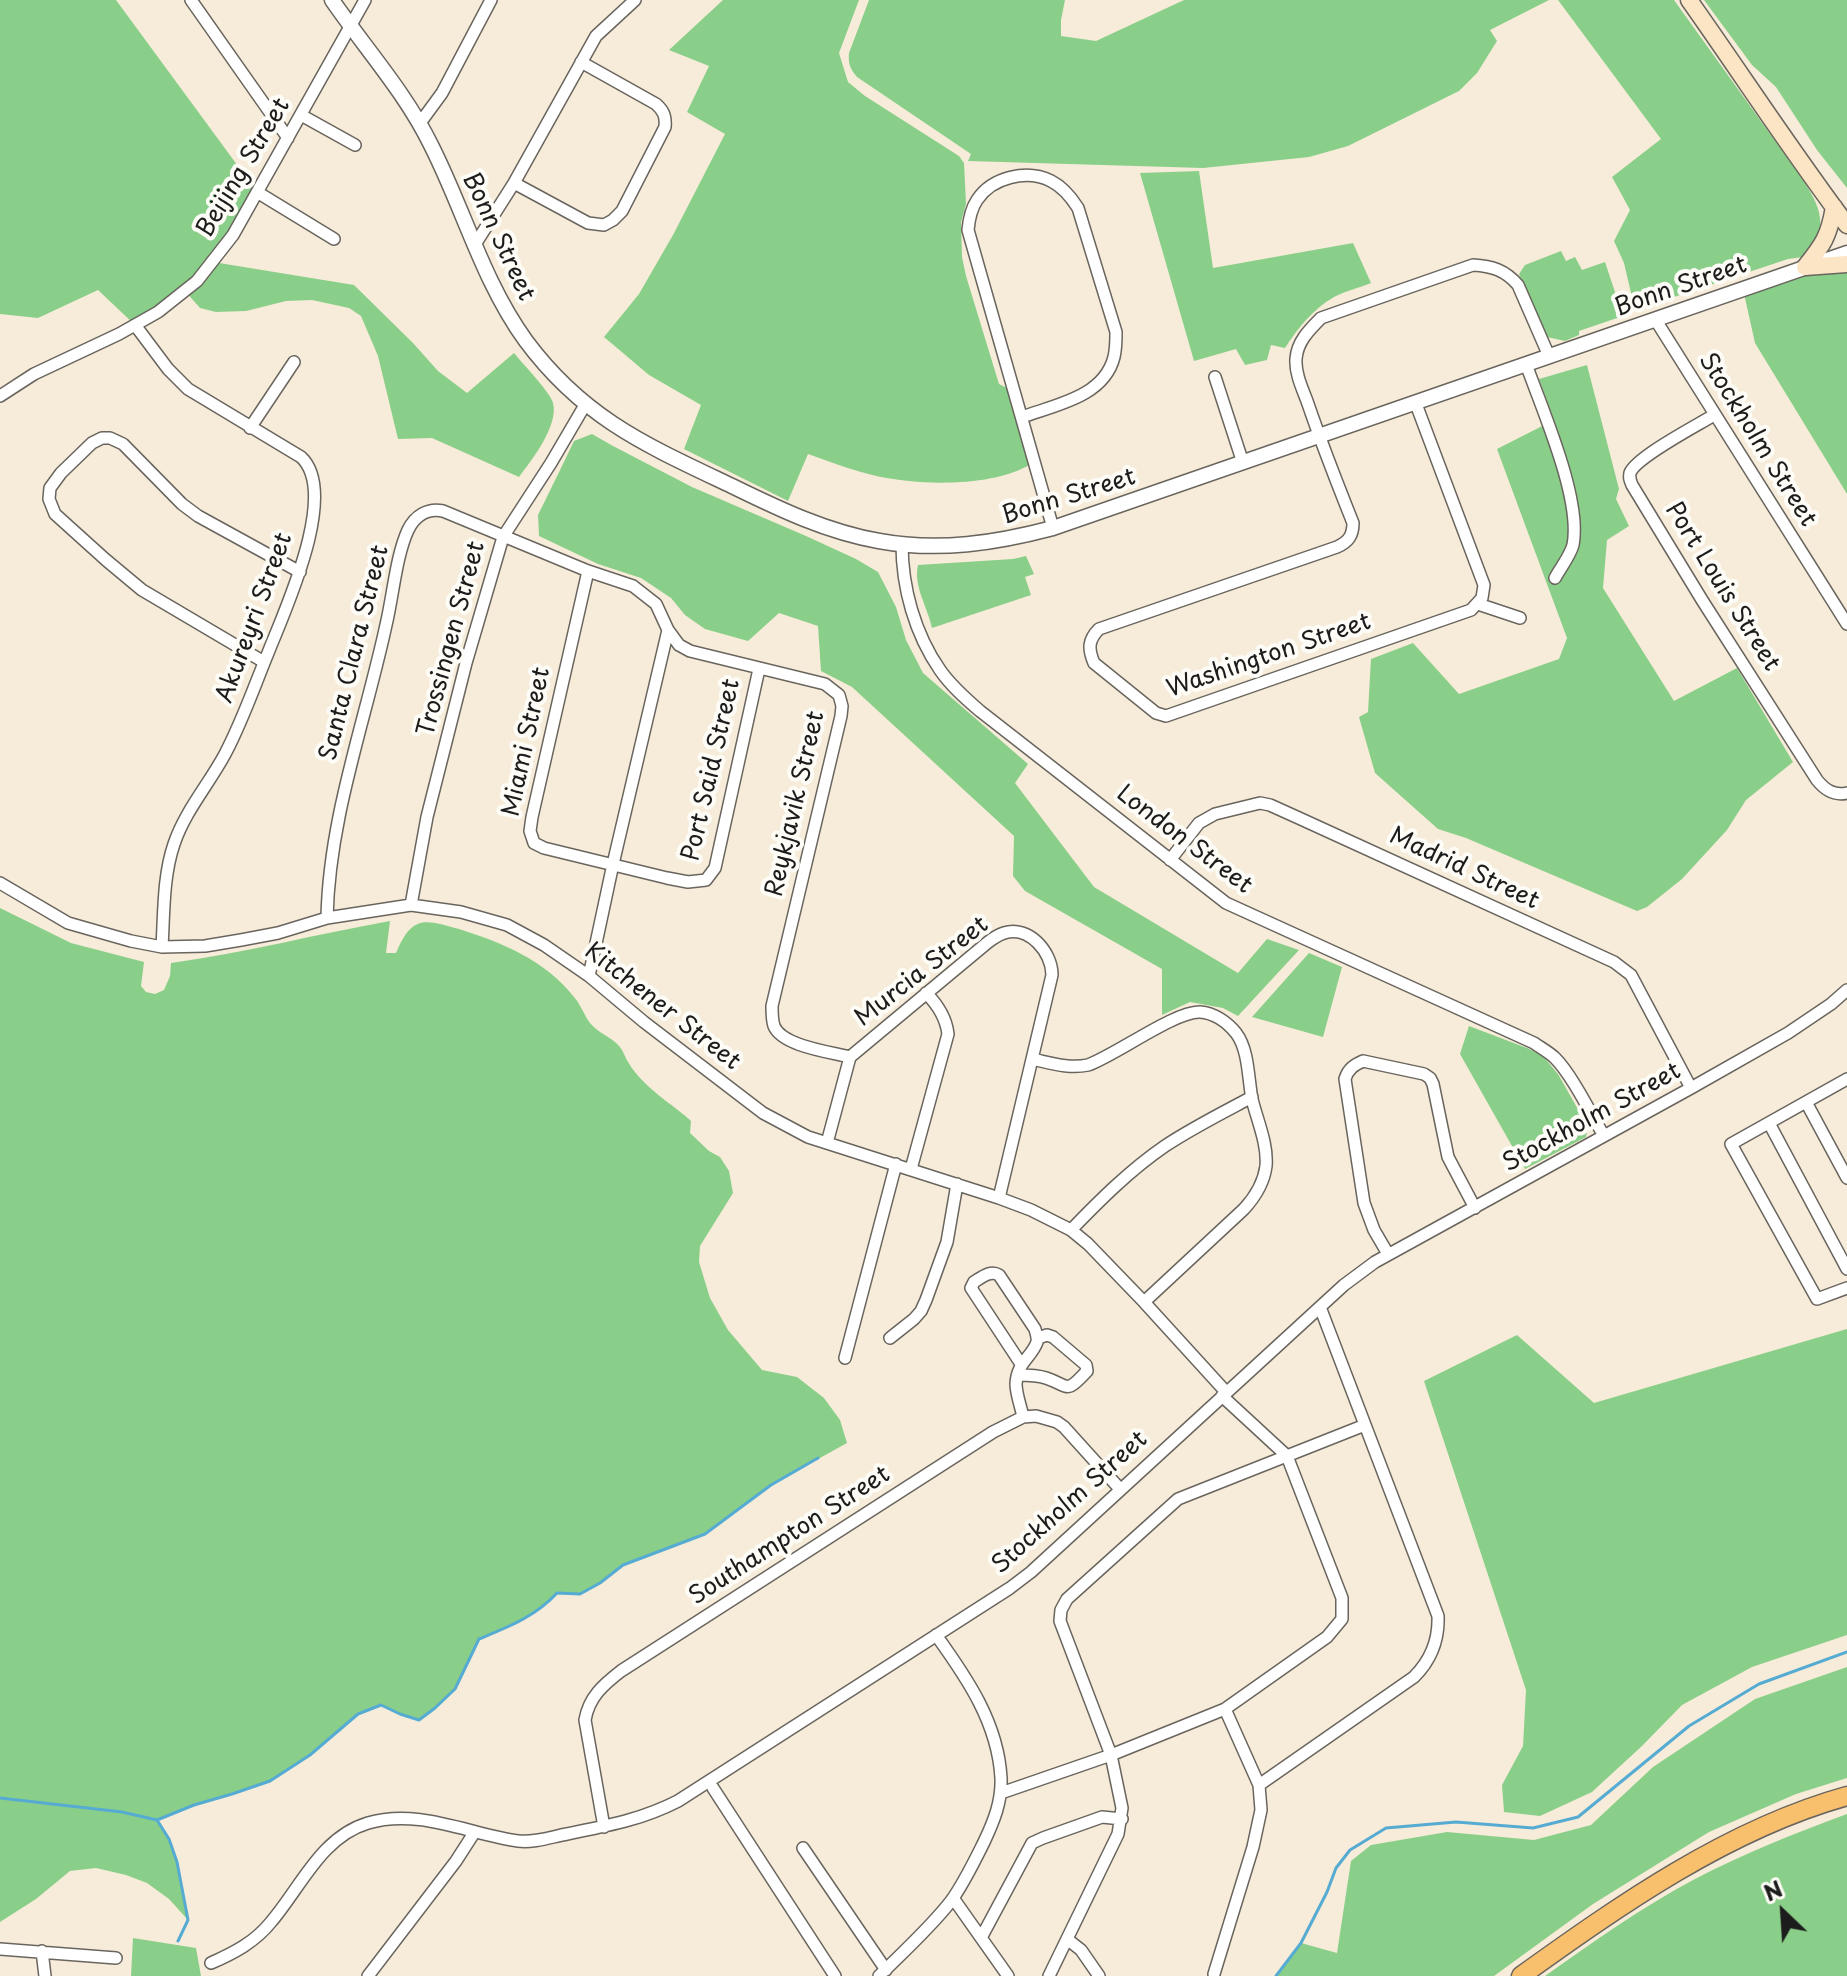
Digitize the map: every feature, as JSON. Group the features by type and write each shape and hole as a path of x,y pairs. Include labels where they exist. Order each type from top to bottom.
{"main road":[{"path":"1689,0 1754,92 1776,115 1843,207 1847,225"},
{"path":"1805,267 1843,207"},
{"path":"1805,267 1847,264"},
{"path":"1521,1976 1600,1919 1685,1866 1780,1819 1847,1796"}],"street":[{"path":"191,0 288,138"},
{"name":"Bonn Street","path":"332,0 420,123 504,307 552,372 585,405 615,427 656,450 807,521 861,538 902,544 973,545 1053,528 1847,253"},
{"name":"Beijing Street","path":"0,396 34,374 158,312 197,281 233,235 365,0"},
{"path":"420,123 437,102 491,0"},
{"path":"474,246 514,183 596,36 635,0"},
{"path":"514,183 588,223 609,223 622,211 665,127 664,114 656,104 581,62"},
{"path":"301,115 355,145"},
{"path":"1022,417 1090,391 1111,367 1116,344 1116,332 1078,208 1061,188 1049,180 1033,176 1015,176 987,188 976,201 968,230 1053,528"},
{"path":"257,192 334,239"},
{"path":"1319,436 1296,368 1301,341 1310,329 1321,318 1473,265 1487,265 1510,275 1518,285 1549,356"},
{"name":"Stockholm Street","path":"1655,319 1847,624"},
{"name":"Akureyri Street","path":"135,325 168,369 188,389 301,457 311,468 314,485 306,553 300,572 238,729 174,842 166,884 162,947"},
{"path":"250,428 294,362"},
{"path":"1526,364 1556,447 1573,513 1572,550 1555,578"},
{"path":"1215,377 1243,463"},
{"path":"1416,404 1482,578 1484,591 1478,604 1520,618"},
{"name":"Trossingen Street","path":"411,905 427,817 466,663 503,537 585,405"},
{"name":"Port Louis Street","path":"1714,415 1643,458 1631,471 1632,485 1817,780 1828,791 1847,793"},
{"name":"Washington Street","path":"1319,436 1353,523 1351,537 1337,547 1099,629 1090,642 1094,663 1156,713 1166,716 1471,610 1478,604"},
{"path":"264,662 125,577 55,514 49,499 50,488 92,443 110,438 123,444 182,504 198,516 300,572"},
{"name":"Santa Clara Street","path":"327,918 328,885 348,774 407,532 417,517 434,509 443,511 588,571 633,586 648,596 659,609 668,630"},
{"name":"London Street","path":"902,544 902,573 912,611 932,656 948,680 980,711 1233,907 1534,1043 1556,1059 1604,1136"},
{"name":"Miami Street","path":"588,571 530,831 534,843 544,848 613,864"},
{"path":"589,976 668,630"},
{"name":"Reykjavik Street","path":"668,630 679,645 690,651 817,681 836,691 841,702 841,716 772,1006 774,1027 785,1039 850,1057"},
{"name":"Port Said Street","path":"613,864 679,881 702,882 709,877 715,868 759,669"},
{"name":"Madrid Street","path":"1170,860 1199,823 1209,816 1260,803 1290,814 1621,966 1639,987 1691,1088"},
{"name":"Kitchener Street","path":"0,883 68,923 162,947 205,946 241,940 327,918 411,905 461,912 507,925 544,945 589,976 763,1113 808,1137 999,1198 1071,1230 1144,1302 1224,1394 1287,1456"},
{"name":"Murcia Street","path":"827,1143 850,1057 1000,934 1019,932 1041,946 1052,970 999,1198"},
{"name":"Stockholm Street","path":"211,1963 235,1953 257,1936 321,1855 345,1834 368,1823 404,1818 474,1833 533,1841 643,1817 678,1801 1031,1572 1344,1285 1388,1254 1691,1088 1808,1020 1847,990"},
{"path":"911,1169 948,1034 944,1016 926,993"},
{"path":"1032,1059 1065,1066 1088,1065 1181,1016 1200,1012 1215,1016 1238,1036 1265,1149 1266,1162 1259,1187 1244,1209 1144,1302"},
{"path":"1388,1254 1374,1230 1364,1203 1345,1079 1349,1069 1356,1064 1363,1061 1424,1074 1430,1078 1448,1157 1475,1208"},
{"path":"1845,1083 1731,1144 1817,1299 1847,1288"},
{"path":"1071,1230 1152,1156 1187,1132 1252,1097"},
{"path":"1806,1102 1847,1178"},
{"path":"1769,1123 1847,1269"},
{"path":"845,1358 896,1164"},
{"path":"890,1338 914,1319 926,1300 947,1242 957,1184"},
{"path":"1038,1338 1053,1337 1086,1365 1087,1371 1064,1387 1020,1369 971,1288 972,1284 995,1272 1035,1329 1037,1342 1020,1369 1016,1385 1023,1417 1042,1417 1061,1424 1120,1489"},
{"path":"1259,1785 1414,1677 1424,1667 1439,1629 1438,1616 1320,1307"},
{"name":"Southampton Street","path":"604,1827 585,1727 587,1708 602,1686 634,1662 979,1441 1023,1417"},
{"path":"1049,1976 1118,1834 1122,1819 1111,1755 1060,1621 1067,1599 1178,1499 1365,1425"},
{"path":"1001,1793 1111,1755 1225,1709 1327,1637 1342,1619 1342,1598 1287,1456"},
{"path":"803,1848 882,1973 922,1935 953,1898 999,1807 1001,1777 987,1720 973,1688 936,1635"},
{"path":"1214,1974 1253,1847 1261,1810 1259,1785 1225,1709"},
{"path":"713,1788 835,1976"},
{"path":"981,1938 1032,1843 1102,1817 1122,1819"},
{"path":"368,1976 474,1833"},
{"path":"953,1898 1008,1976"},
{"path":"1067,1939 1081,1950 1099,1976"},
{"path":"0,1949 116,1958"},
{"path":"42,1951 45,1976"}],"green space":[{"path":"0,0 116,0 257,192 213,262 354,285 438,371 467,393 514,353 547,392 554,412 543,442 519,477 432,438 398,439 378,356 361,316 349,308 312,300 286,301 246,311 216,312 200,308 185,291 135,325 98,290 38,318 0,314"},
{"path":"723,0 859,0 839,53 848,82 959,156 964,163 966,204 961,222 966,276 999,384 1007,388 1031,464 994,478 924,482 880,477 808,454 788,501 684,449 701,405 649,375 604,337 639,294 725,134 687,112 709,66 669,50"},
{"path":"869,0 1065,0 1061,36 1096,41 1184,0 1549,0 1490,30 1497,41 1477,73 1459,91 1348,146 1309,157 1203,168 968,161 971,154 857,77 853,71 849,53"},
{"path":"1558,0 1674,0 1814,198 1820,227 1812,246 1803,257 1788,259 1635,310 1624,263 1614,241 1630,210 1612,177 1661,139"},
{"path":"1704,0 1847,0 1847,188 1817,150 1776,87 1752,65"},
{"path":"1199,171 1213,268 1353,243 1371,283 1334,297 1319,307 1285,348 1271,345 1267,360 1245,365 1236,349 1194,361 1140,173"},
{"path":"1561,251 1566,261 1575,257 1582,270 1605,262 1623,316 1579,331 1579,335 1565,341 1547,337 1519,274 1525,265"},
{"path":"1847,264 1847,494 1755,343 1743,289"},
{"path":"1587,365 1619,489 1616,499 1629,526 1607,540 1603,588 1674,701 1737,668 1793,762 1746,800 1727,830 1682,879 1647,907 1637,911 1438,829 1375,773 1359,717 1368,712 1371,659 1413,643 1459,694 1559,659 1567,638 1497,449 1554,420 1539,379"},
{"path":"592,434 692,487 806,536 878,572 923,673 1028,764 1015,783 1094,887 1238,973 1267,939 1299,950 1238,1016 1223,1008 1190,1002 1162,1015 1162,969 1025,891 1013,876 1014,836 852,687 821,671 818,626 779,613 748,641 705,629 685,615 671,598 641,578 598,564 539,536 538,515 574,441"},
{"path":"1026,556 1034,574 1025,577 1031,595 932,628 919,589 918,565"},
{"path":"0,908 71,943 144,962 141,986 146,992 155,994 164,990 171,963 390,921 386,953 396,953 414,926 428,922 459,929 522,954 563,984 594,1027 619,1046 643,1081 691,1121 690,1133 720,1157 729,1171 733,1193 700,1246 699,1262 710,1298 728,1330 762,1370 797,1377 824,1398 840,1420 847,1443 771,1485 705,1534 623,1565 580,1594 557,1593 530,1615 479,1639 455,1689 419,1720 381,1705 358,1714 310,1755 270,1781 158,1820 177,1862 188,1920 169,1899 147,1883 96,1868 70,1871 36,1899 0,1922"},
{"path":"1309,953 1342,967 1323,1037 1252,1017"},
{"path":"1469,1026 1543,1056 1558,1074 1588,1127 1586,1137 1525,1169 1460,1054"},
{"path":"1847,1329 1847,1635 1752,1667 1682,1705 1592,1792 1540,1816 1504,1812 1502,1785 1523,1746 1526,1690 1424,1381 1517,1335 1594,1403"},
{"path":"1847,1667 1847,1778 1796,1794 1709,1832 1593,1904 1494,1976 1276,1976 1301,1943 1337,1953 1351,1861 1371,1845 1447,1832 1534,1840 1591,1825 1653,1767 1755,1699"},
{"path":"1847,1814 1847,1976 1545,1976 1637,1913 1695,1879 1770,1844"},
{"path":"133,1938 196,1948 201,1976 131,1976"}],"waterway":[{"path":"157,1820 270,1781 310,1755 358,1714 381,1705 419,1720 455,1689 479,1639 530,1615 557,1593 580,1594 623,1565 705,1534 771,1485 818,1458"},
{"path":"1276,1976 1301,1943 1336,1868 1350,1850 1386,1828 1456,1822 1533,1828 1578,1817 1689,1726 1759,1684 1847,1652"},
{"path":"0,1798 122,1812 157,1820 169,1839 177,1862 188,1920 178,1941"}]}
